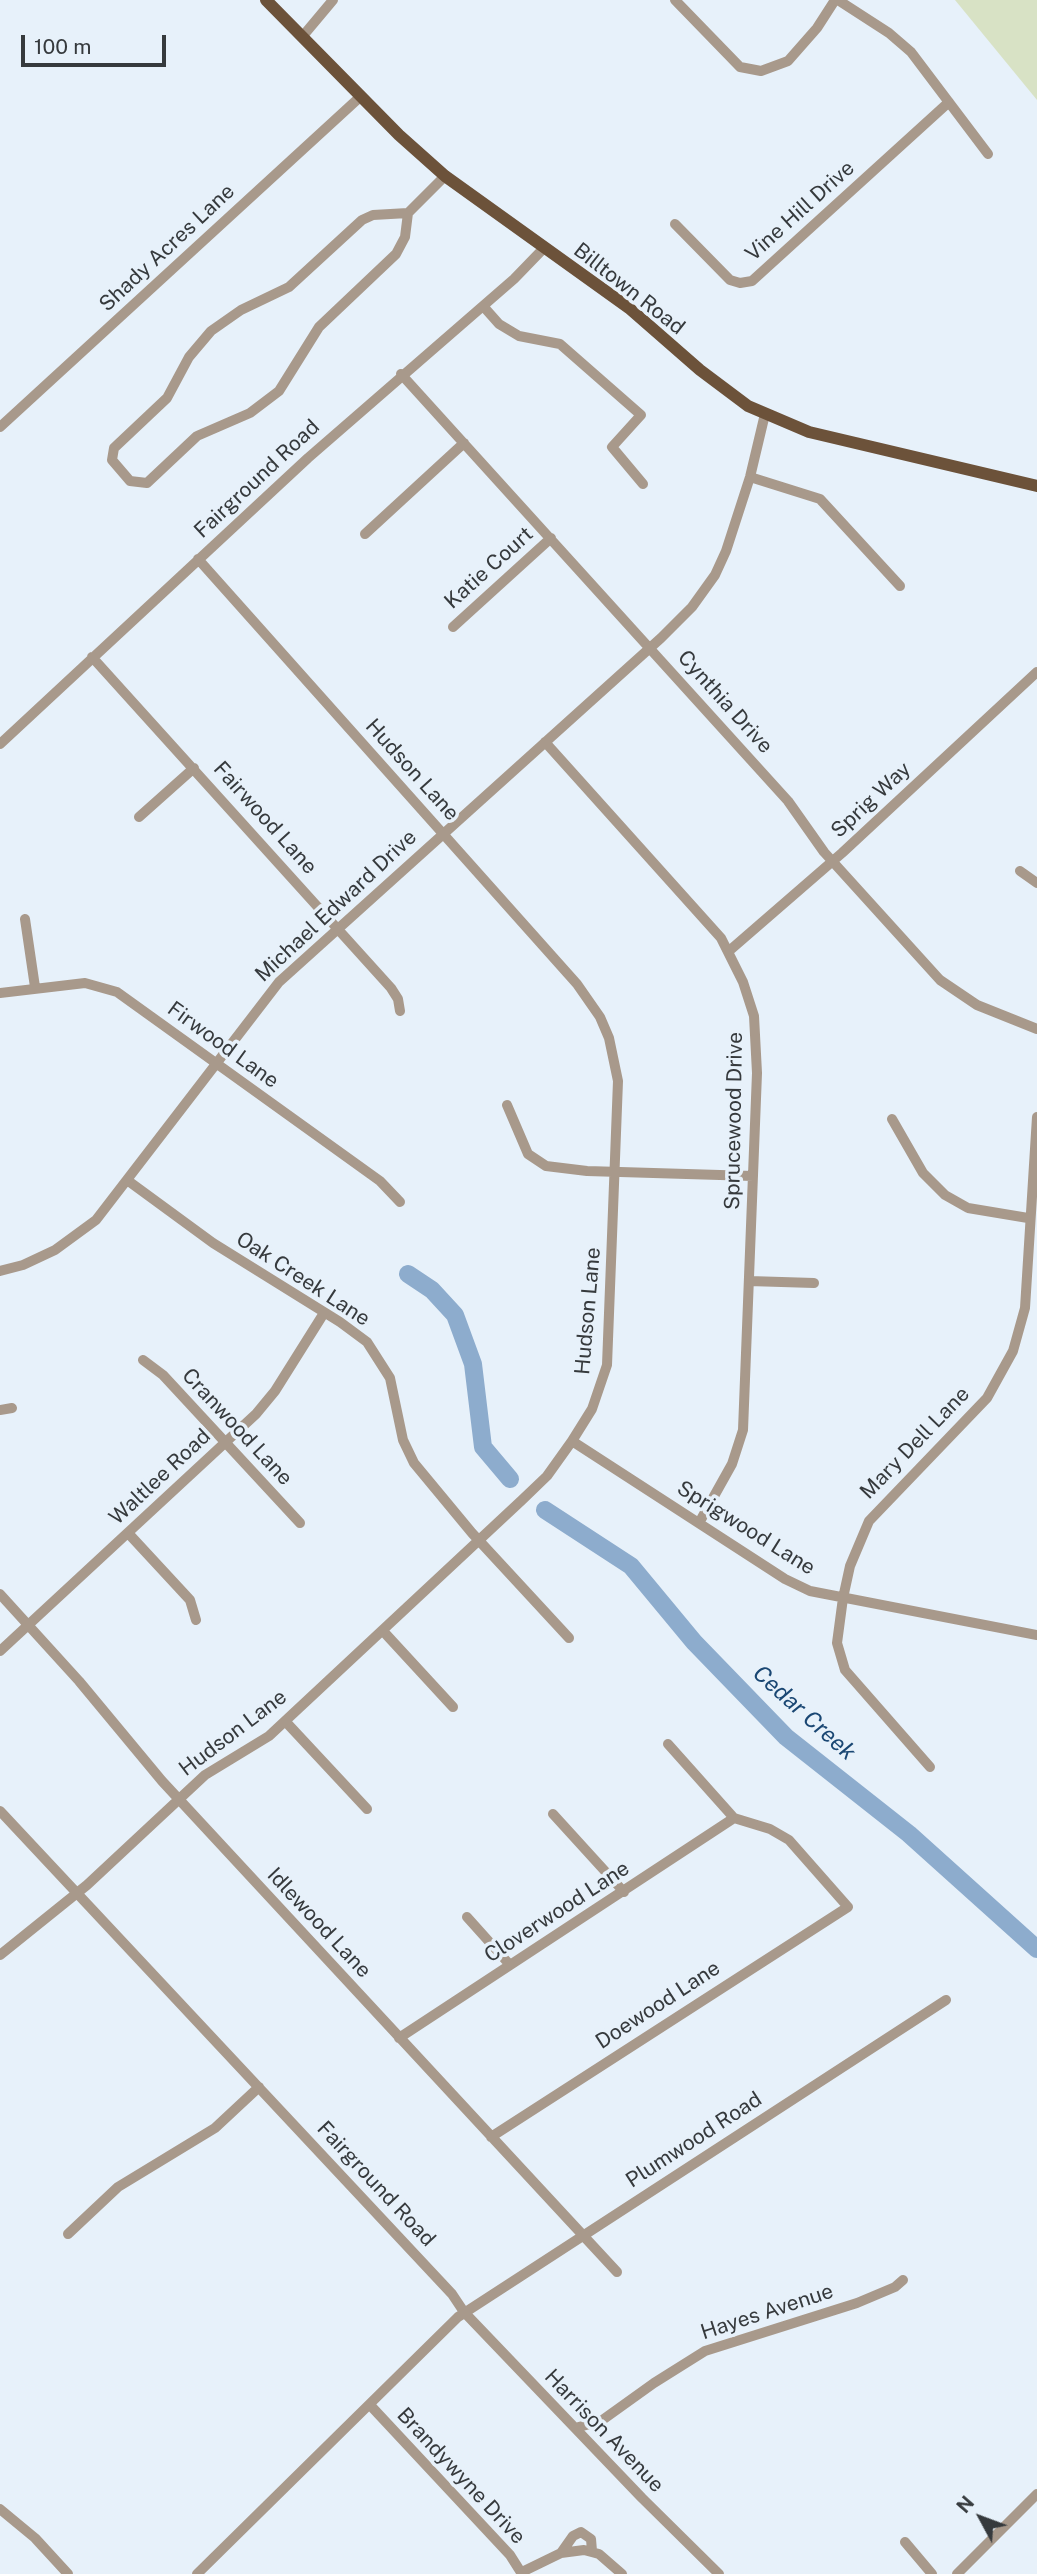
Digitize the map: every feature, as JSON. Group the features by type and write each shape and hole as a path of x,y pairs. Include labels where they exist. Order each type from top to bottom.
{"main road":[{"name":"Billtown Road","path":"266,0 360,97 445,176 629,308 732,396 765,414 821,436 1037,486"}],"street":[{"path":"302,37 333,0"},
{"path":"675,0 740,66 761,71 788,61 817,29 836,0 881,27 911,52 988,154"},
{"name":"Shady Acres Lane","path":"0,427 360,97"},
{"name":"Vine Hill Drive","path":"676,224 730,280 740,283 752,281 948,102"},
{"path":"408,213 373,215 362,220 289,287 241,310 211,331 189,357 167,398 114,449 112,460 130,481 146,483 197,436 250,413 279,391 319,327 396,254 405,237 408,213 445,176"},
{"name":"Fairground Road","path":"0,744 198,559 401,374 483,306 544,248"},
{"path":"483,306 499,324 519,337 560,344 640,415 612,447 643,484"},
{"name":"Cynthia Drive","path":"401,374 788,800 832,861 949,988 977,1005 1037,1029"},
{"name":"Michael Edward Drive","path":"0,1271 23,1265 74,1239 96,1220 214,1063 279,982 684,616 715,575 750,477 765,414"},
{"path":"365,534 464,443"},
{"path":"750,477 820,499 900,586"},
{"name":"Katie Court","path":"453,627 551,538"},
{"name":"Hudson Lane","path":"0,1955 78,1893 205,1775 254,1746 285,1721 547,1476 572,1441 600,1391 607,1365 618,1081 609,1038 600,1017 577,984 198,559"},
{"name":"Fairwood Lane","path":"92,657 391,988 398,999 400,1011"},
{"name":"Sprig Way","path":"729,951 832,861 1037,672"},
{"name":"Sprucewood Drive","path":"545,742 721,938 729,951 754,1016 757,1073 741,1441 732,1465 699,1523"},
{"path":"139,817 194,768"},
{"path":"1020,871 1037,883"},
{"path":"25,919 35,987"},
{"name":"Firwood Lane","path":"0,993 85,983 117,992 380,1181 400,1202"},
{"path":"508,1105 521,1143 528,1154 540,1163 558,1168 616,1172 753,1176"},
{"name":"Mary Dell Lane","path":"930,1767 860,1689 841,1661 837,1643 843,1598 850,1566 869,1521 987,1398 1006,1369 1019,1335 1025,1308 1028,1218 1037,1116"},
{"path":"892,1119 923,1173 945,1195 968,1208 1028,1218"},
{"name":"Oak Creek Lane","path":"127,1180 213,1244 352,1330 378,1355 390,1378 403,1440 414,1463 480,1541 569,1638"},
{"path":"749,1281 814,1283"},
{"name":"Waltlee Road","path":"0,1651 226,1443 275,1391 324,1313"},
{"name":"Cranwood Lane","path":"143,1360 163,1375 300,1523"},
{"path":"0,1410 12,1408"},
{"name":"Sprigwood Lane","path":"572,1441 793,1583 810,1591 1037,1635"},
{"path":"128,1533 190,1600 197,1620"},
{"name":"Idlewood Lane","path":"0,1594 178,1800 617,2272"},
{"path":"383,1631 453,1707"},
{"path":"285,1721 367,1809"},
{"path":"668,1744 734,1818"},
{"name":"Fairground Road","path":"0,1811 443,2284 464,2312"},
{"path":"553,1814 624,1892"},
{"name":"Cloverwood Lane","path":"399,2038 734,1818"},
{"name":"Doewood Lane","path":"491,2137 848,1907 789,1840 769,1829 734,1818"},
{"path":"467,1917 510,1965"},
{"name":"Plumwood Road","path":"464,2312 946,2000"},
{"path":"68,2234 118,2187 215,2128 259,2087"},
{"name":"Hayes Avenue","path":"575,2428 601,2421 705,2351 857,2302 895,2287 903,2280"},
{"path":"197,2574 464,2312"},
{"name":"Harrison Avenue","path":"464,2312 719,2574"},
{"name":"Brandywyne Drive","path":"370,2405 522,2573"},
{"path":"957,2574 1037,2494"},
{"path":"0,2509 35,2538 68,2574"},
{"path":"561,2553 573,2536 581,2532 590,2539 592,2551"},
{"path":"905,2542 932,2574"},
{"path":"522,2573 561,2553 592,2551 622,2574"}],"green space":[{"path":"955,0 1037,0 1037,100"}],"waterway":[{"name":"Cedar Creek","path":"408,1274 432,1290 455,1315 473,1364 483,1447 510,1479"},
{"name":"Cedar Creek","path":"545,1510 631,1566 694,1642 786,1737 909,1834 1037,1949"}]}
